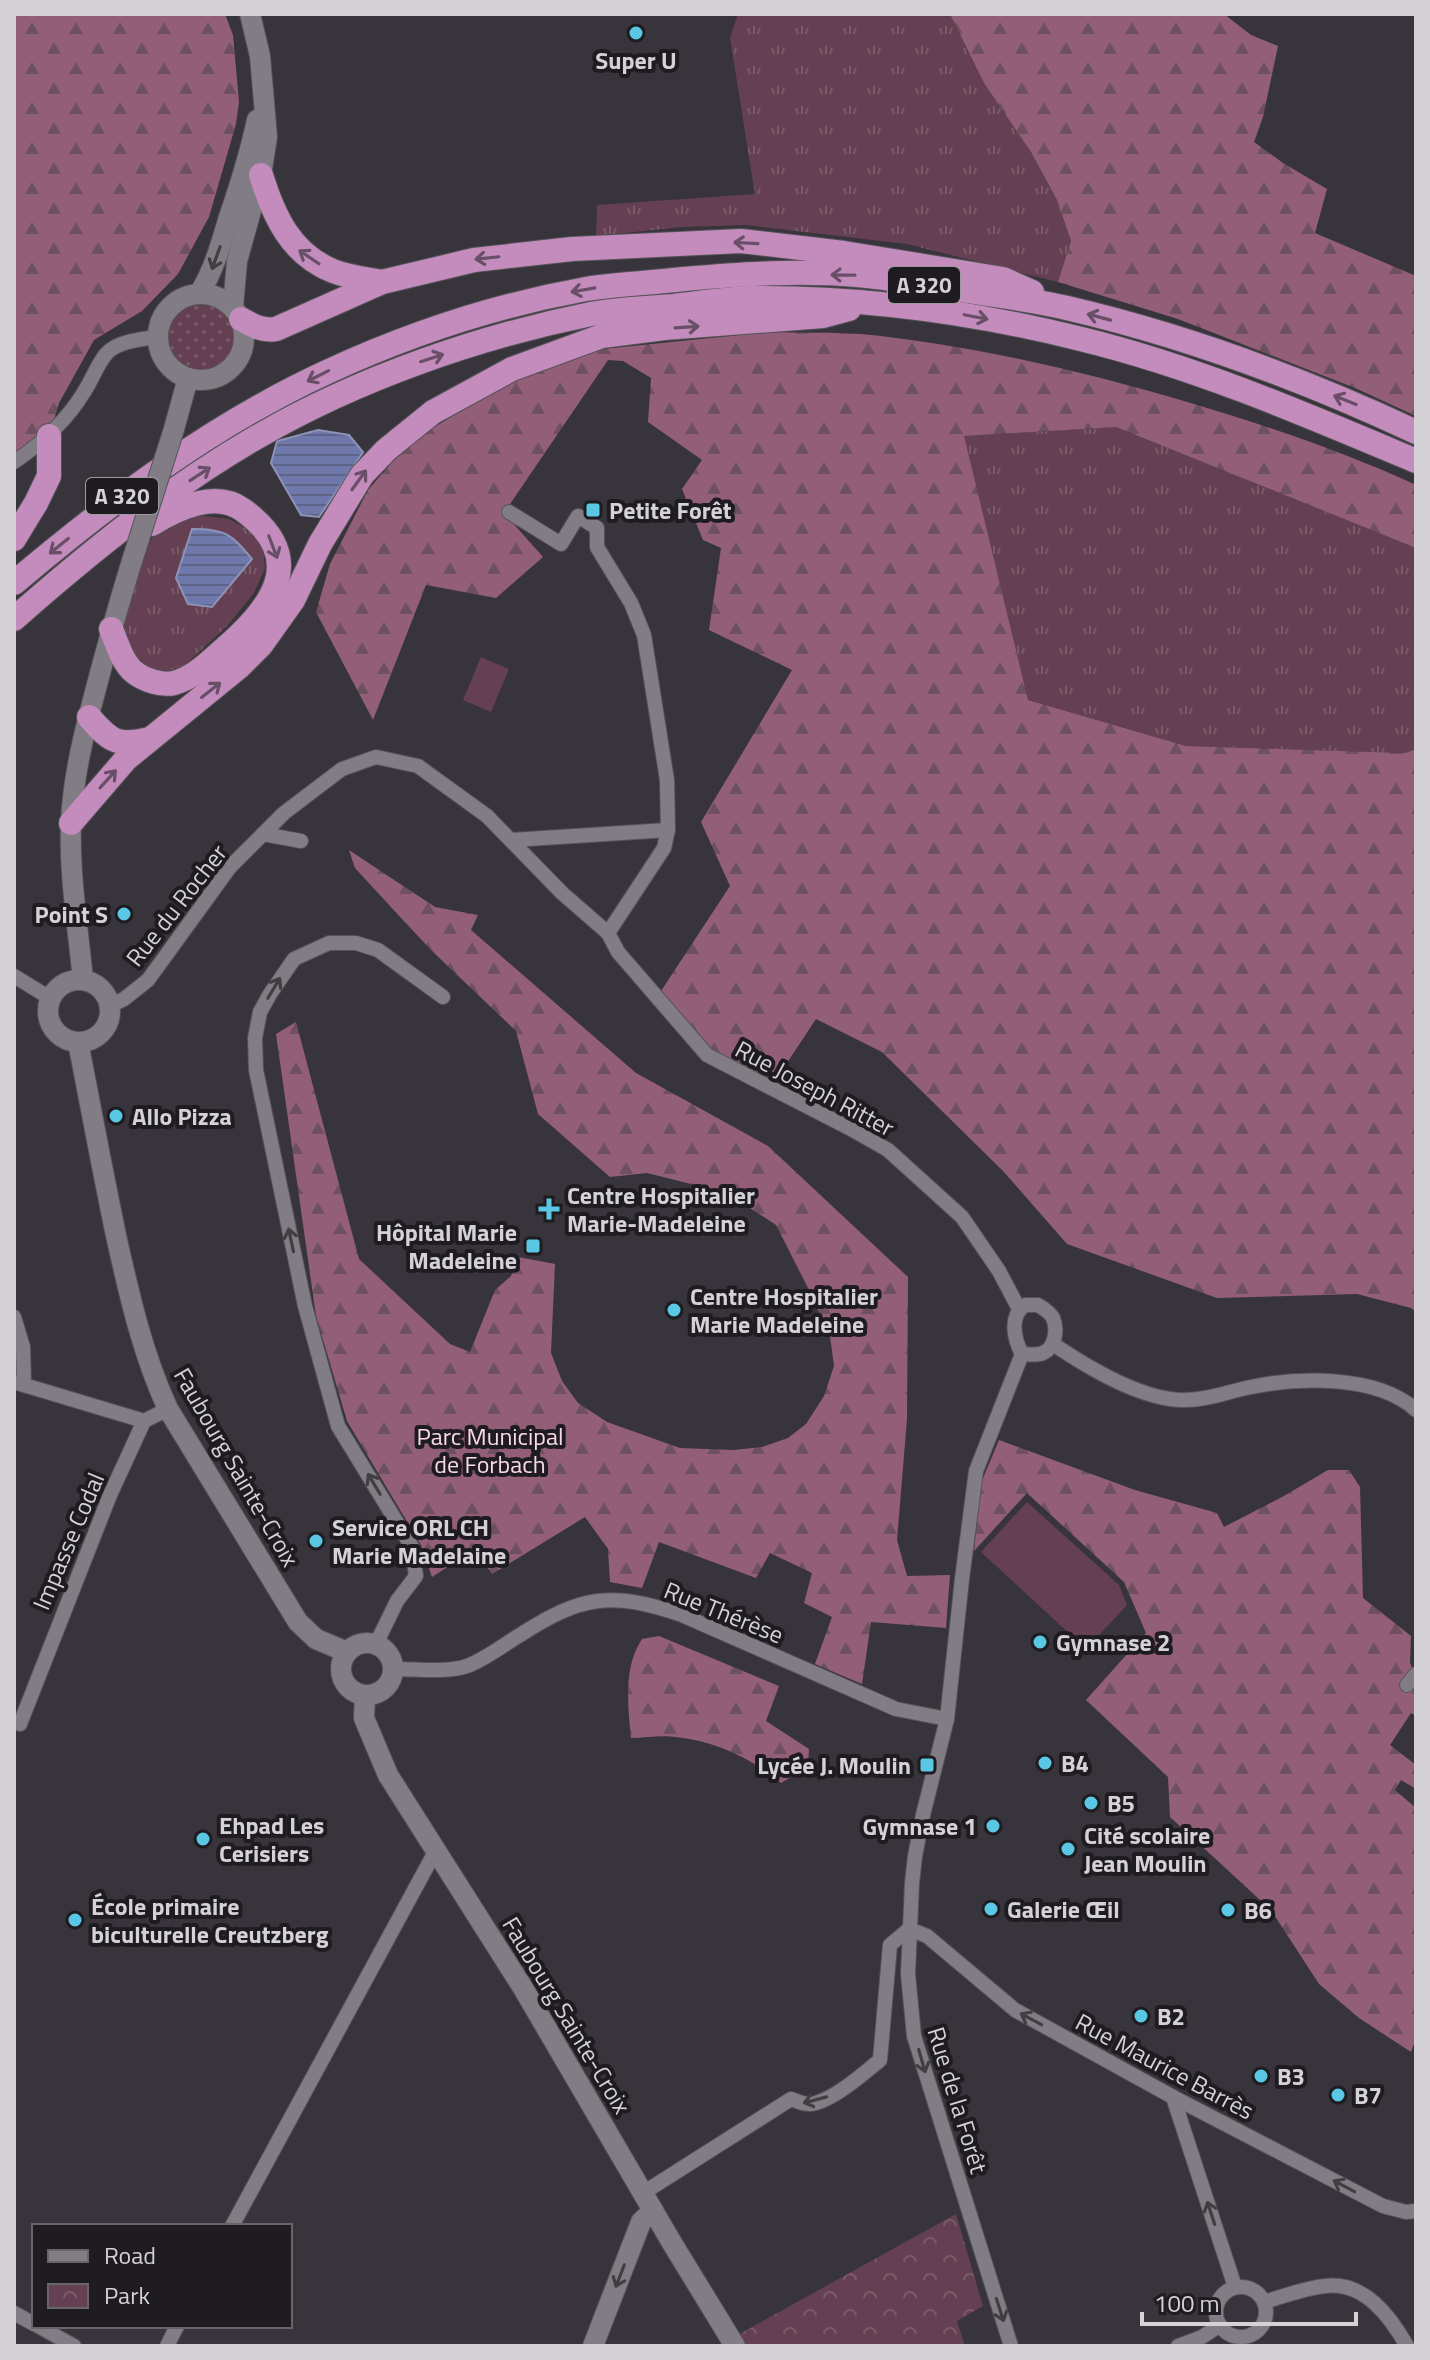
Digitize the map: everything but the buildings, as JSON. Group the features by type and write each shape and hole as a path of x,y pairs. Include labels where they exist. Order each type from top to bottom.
{"highway":[{"path":"254,172 284,230 298,249 314,262 336,272 382,282"},
{"path":"237,313 256,328 276,329 382,282 488,258 572,249 741,241 844,253 1003,279 1067,308"},
{"name":"A 320","path":"14,583 138,484 236,419 326,372 416,335 510,305 589,289 743,274 858,275 1015,298 1067,308 1171,337 1271,370 1416,432"},
{"name":"A 320","path":"14,619 113,534 257,437 337,396 426,360 593,314 745,298 871,303 968,315 1082,339 1212,378 1416,461"},
{"path":"71,823 108,777 261,645 293,600 320,544 362,475 386,450 433,412 512,369 602,336 823,316 871,303"},
{"path":"14,539 49,476 49,436"},
{"path":"111,629 134,672 152,681 171,684 193,675 262,612 274,591 280,568 274,543 258,521 236,505 214,501 175,509 134,535 113,534"},
{"path":"89,717 115,741 130,744 150,739"}],"main road":[{"path":"199,294 208,280 267,137 260,56 250,14"},
{"path":"237,313 218,297 199,294 186,296 175,303 160,324 158,337 166,363 188,378 216,378 229,371 244,347 245,333 237,313 237,261 254,172"},
{"path":"83,980 72,872 74,786 111,629 188,378"},
{"path":"83,980 95,984 105,993 110,1006 107,1024 102,1031 90,1040 78,1042 63,1038 52,1028 48,1013 50,998 63,984 83,980"},
{"name":"Faubourg Sainte-Croix","path":"78,1042 136,1325 154,1378 168,1409 298,1622 316,1639 347,1652"},
{"path":"376,1644 388,1652 394,1669 385,1689 365,1695 352,1690 343,1679 341,1665 354,1646 376,1644"},
{"name":"Faubourg Sainte-Croix","path":"365,1695 364,1718 388,1775 523,1988 735,2346"},
{"path":"593,2346 648,2201"}],"street":[{"path":"14,462 65,421 107,352 132,340 158,337"},
{"path":"509,512 561,544 578,516 597,528 597,547 631,603 644,635 667,780 668,830 664,848 608,933"},
{"name":"Rue du Rocher","path":"110,1006 148,980 230,867 284,813 342,769 376,757 418,766 487,816 562,893 608,933 618,952 707,1055"},
{"path":"263,834 301,841 284,813"},
{"path":"512,840 668,830"},
{"path":"376,1644 397,1601 416,1576 412,1547 338,1426 305,1306 256,1070 255,1038 260,1012 281,975 294,959 329,943 356,943 378,950 443,997"},
{"path":"14,976 50,998"},
{"name":"Rue Joseph Ritter","path":"707,1055 888,1150 962,1217 999,1271 1019,1309"},
{"path":"1025,1305 1038,1305 1048,1312 1053,1318 1055,1330 1053,1344 1046,1352 1037,1355 1022,1354 1015,1330 1019,1309 1025,1305"},
{"path":"14,1317 23,1347 19,1383 144,1421 168,1409"},
{"path":"1053,1344 1079,1362 1156,1396 1178,1400 1203,1399 1281,1382 1328,1382 1365,1385 1387,1391 1416,1410"},
{"name":"Rue de la Forêt","path":"1011,2346 914,2036 908,1974 912,1883 918,1842 947,1719 976,1471 1022,1354"},
{"name":"Impasse Codal","path":"20,1724 99,1521 144,1421"},
{"name":"Rue Thérèse","path":"394,1669 463,1667 479,1661 541,1621 582,1603 610,1599 656,1606 682,1615 883,1704 947,1719"},
{"path":"233,2224 436,1850"},
{"path":"648,2201 791,2099 803,2104 816,2103 853,2083 880,2060 890,1945 909,1929"},
{"name":"Rue Maurice Barrès","path":"909,1929 927,1936 1015,2010 1173,2097 1383,2206 1406,2212 1416,2211"},
{"path":"1173,2097 1235,2287"},
{"path":"1264,2302 1322,2286 1349,2288 1361,2293 1387,2314 1407,2346"},
{"path":"1235,2287 1252,2289 1264,2302 1264,2321 1252,2340 1233,2335 1220,2325 1216,2307 1226,2291 1235,2287"},
{"path":"14,2313 32,2323"},
{"path":"1178,2346 1213,2332 1220,2325"},
{"path":"41,2328 74,2346"},
{"path":"167,2346 176,2328"}],"green space":[{"path":"14,14 225,14 233,35 239,102 236,124 209,217 178,274 142,311 94,340 59,403 49,436 14,462"},
{"path":"738,14 950,14 984,83 1031,152 1057,200 1071,241 1058,282 907,244 746,225 682,227 596,236 597,205 755,194 730,38"},
{"path":"950,14 1224,14 1251,35 1278,46 1263,117 1254,142 1327,189 1315,233 1416,276 1416,416 1355,388 1178,319 1058,282 1071,241 1057,200 1031,152 984,83"},
{"path":"202,301 227,311 237,336 227,361 202,371 177,361 167,336 177,311"},
{"path":"770,332 850,333 903,339 1071,371 1251,422 1334,451 1416,485 1416,548 1116,427 964,436 1028,700 1186,746 1405,753 1416,749 1416,1312 1357,1294 1217,1298 1067,1244 1003,1171 882,1052 816,1019 775,1081 712,1050 661,991 730,886 701,822 792,670 709,630 721,548 703,540 682,489 702,460 648,422 651,378 623,361 608,360 504,513 543,557 496,598 426,585 373,720 316,612 330,564 368,490 393,461 433,428 476,401 517,378 584,351"},
{"path":"1116,427 1416,548 1416,749 1405,753 1186,746 1028,700 963,436"},
{"path":"180,516 229,519 248,529 263,549 265,568 254,593 228,625 185,665 166,672 146,667 132,658 122,635 145,544"},
{"path":"481,657 509,669 491,712 463,700"},
{"name":"Parc Municipal de Forbach","path":"349,850 435,907 478,915 471,930 636,1073 768,1146 908,1277 907,1419 897,1540 907,1576 950,1575 946,1628 871,1622 862,1684 815,1664 832,1617 804,1603 812,1573 770,1553 756,1578 659,1542 642,1588 610,1582 608,1549 585,1517 492,1574 475,1549 432,1577 421,1545 347,1421 316,1316 276,1034 296,1022 359,1259 450,1344 470,1352 495,1290 511,1276 518,1257 555,1264 551,1353 562,1381 578,1403 607,1422 680,1448 733,1450 762,1447 788,1438 806,1424 824,1396 834,1366 830,1336 776,1225 727,1193 647,1173 610,1177 538,1114 516,1031 402,919 355,868"},
{"path":"999,1440 1135,1490 1217,1513 1224,1527 1328,1470 1349,1470 1360,1487 1363,1598 1411,1636 1410,1662 1416,1683 1416,1716 1411,1713 1390,1745 1416,1765 1416,1789 1401,1780 1395,1790 1416,1808 1416,2038 1411,2052 1359,2018 1319,1984 1271,1910 1170,1817 1168,1777 1086,1700 1146,1633 1124,1582 1027,1493 974,1551 981,1483"},
{"path":"1027,1502 1119,1585 1127,1605 1086,1649 981,1552"},
{"path":"659,1636 779,1686 766,1721 809,1749 808,1767 781,1783 745,1759 705,1742 671,1736 631,1738 628,1687 632,1662 642,1639"},
{"path":"956,2214 983,2306 957,2321 965,2346 739,2346 734,2337"}],"water":[{"path":"318,430 349,435 363,452 319,517 301,515 271,463 277,441"},
{"path":"192,529 213,530 227,535 252,559 212,607 188,604 176,578"}],"place":[{"name":"Super U","path":"636,33"},
{"name":"Petite Forêt","path":"593,510"},
{"name":"Point S","path":"124,914"},
{"name":"Allo Pizza","path":"116,1116"},
{"name":"Centre Hospitalier Marie-Madeleine","path":"549,1209"},
{"name":"Hôpital Marie Madeleine","path":"533,1246"},
{"name":"Centre Hospitalier Marie Madeleine","path":"674,1310"},
{"name":"Service ORL CH Marie Madelaine","path":"316,1541"},
{"name":"Gymnase 2","path":"1040,1642"},
{"name":"B4","path":"1045,1763"},
{"name":"Lycée J. Moulin","path":"927,1765"},
{"name":"B5","path":"1091,1803"},
{"name":"Gymnase 1","path":"993,1826"},
{"name":"Ehpad Les Cerisiers","path":"203,1839"},
{"name":"Cité scolaire Jean Moulin","path":"1068,1849"},
{"name":"Galerie Œil","path":"991,1909"},
{"name":"B6","path":"1228,1910"},
{"name":"École primaire biculturelle Creutzberg","path":"75,1920"},
{"name":"B2","path":"1141,2016"},
{"name":"B3","path":"1261,2076"},
{"name":"B7","path":"1338,2095"}]}
